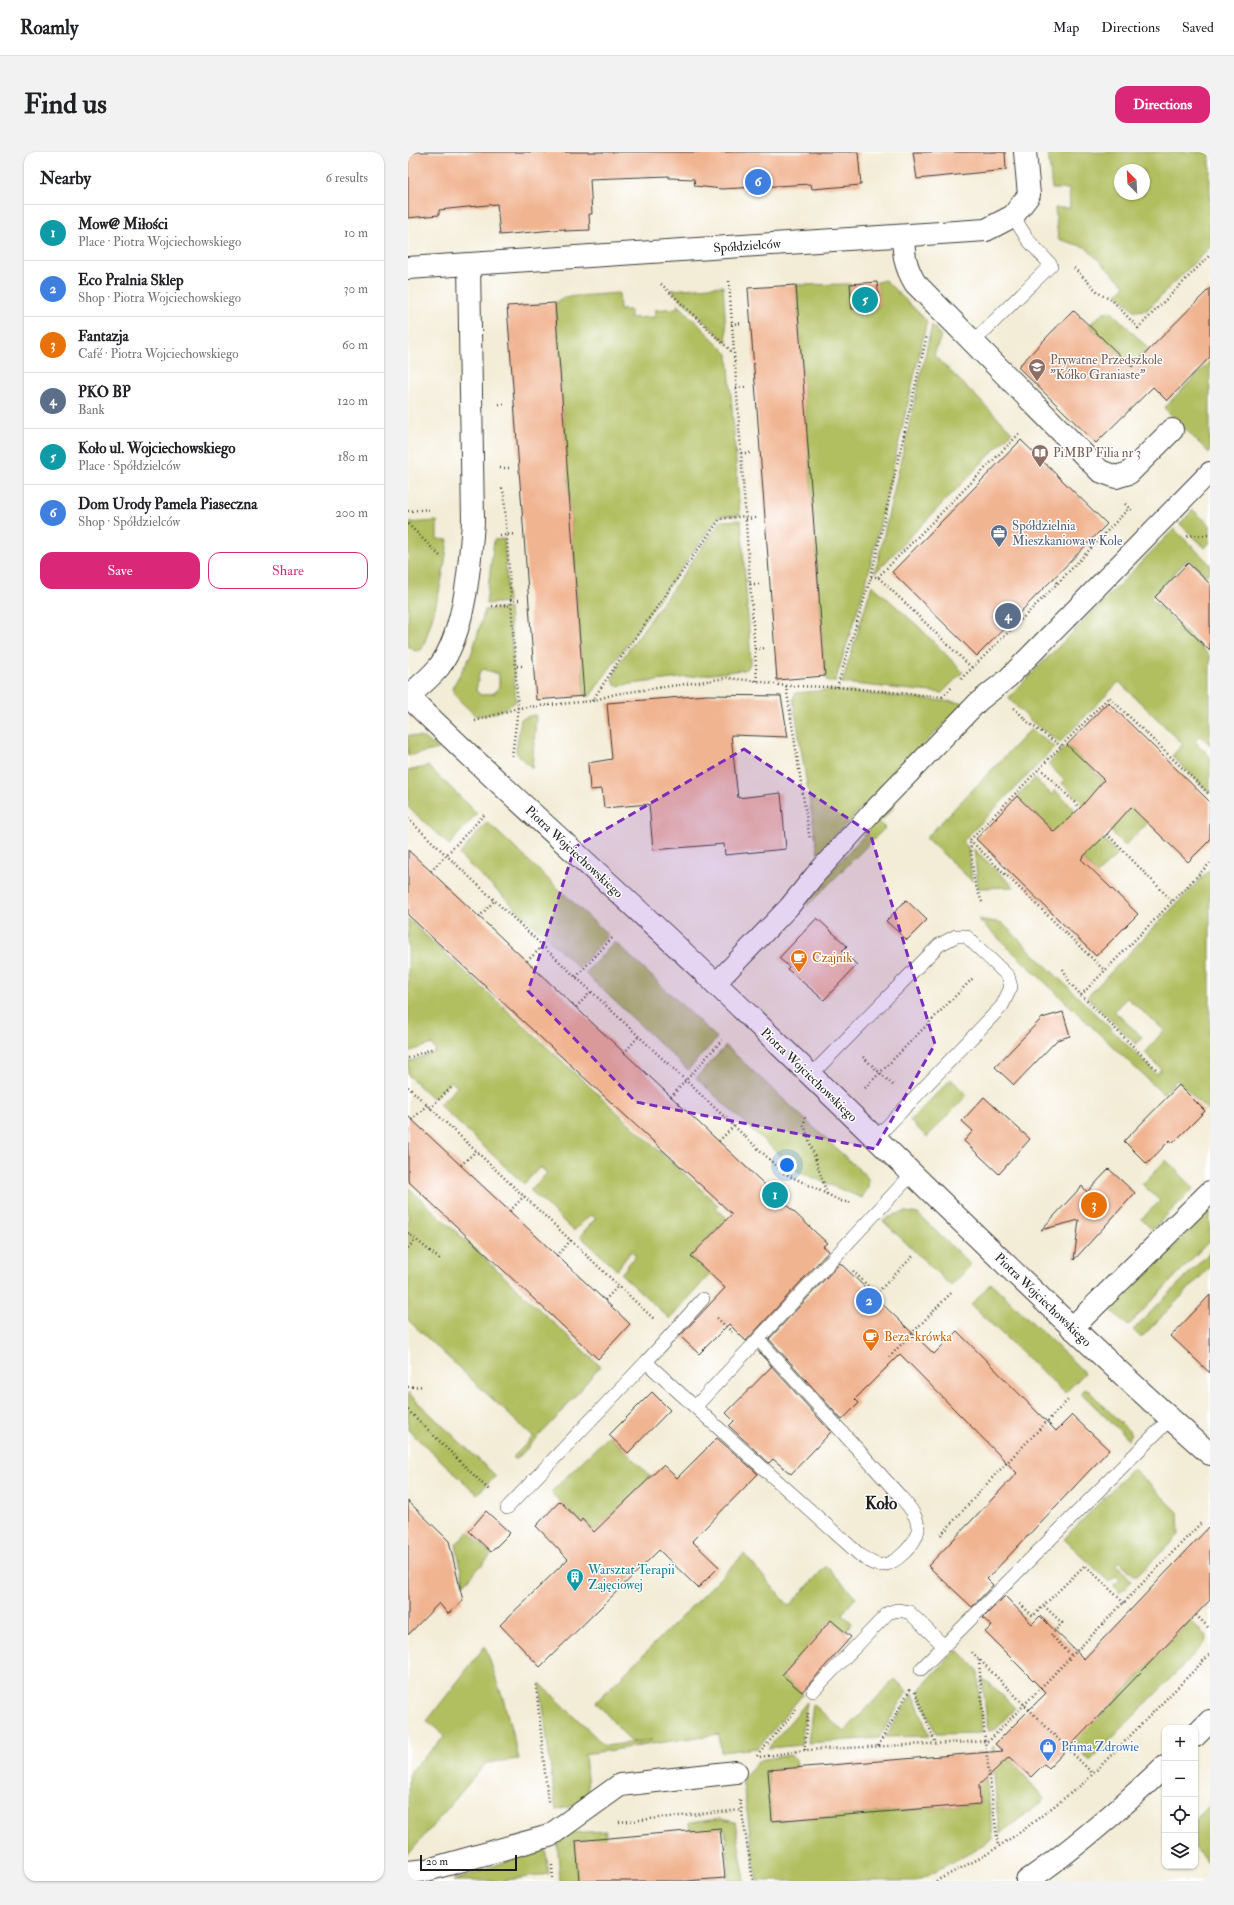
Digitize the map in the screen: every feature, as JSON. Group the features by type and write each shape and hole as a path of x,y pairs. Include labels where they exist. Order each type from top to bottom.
{"street":[{"name":"Spółdzielców","path":"408,268 986,230 1013,216 1029,194 1025,152"},
{"path":"903,236 904,261 906,269 915,283 1100,471 1116,477 1129,473 1172,430"},
{"path":"408,696 439,666 449,650 458,624 471,554 473,522 469,264"},
{"path":"716,983 789,907 815,875 871,813 978,702 1008,678 1210,472"},
{"name":"Piotra Wojciechowskiego","path":"408,696 464,751 716,983 875,1139 1072,1328 1210,1454"},
{"path":"1072,1328 1210,1192"},
{"path":"1198,1733 1210,1721"},
{"path":"1027,1881 1069,1852 1132,1798 1162,1769"},
{"path":"408,1872 427,1870 549,1836 620,1785 736,1772"}],"lane":[{"path":"973,342 1051,264 1028,240 1013,216"},
{"path":"810,1076 939,946 956,936 966,936 1008,976 1012,986 1002,1006 875,1139"},
{"path":"694,1407 912,1174"},
{"path":"506,1508 646,1362 702,1301"},
{"path":"646,1362 694,1407 860,1555 871,1562 881,1565 894,1561 912,1542 918,1529 914,1513 900,1495 758,1339"},
{"path":"921,1669 1170,1419"},
{"path":"811,1693 888,1613 897,1610 909,1612 944,1646"}],"path":[{"path":"1051,264 1061,255 1101,295 1112,300 1138,328 1210,255"},
{"path":"729,281 757,681"},
{"path":"661,284 733,353"},
{"path":"731,324 742,323"},
{"path":"837,687 871,577 928,327"},
{"path":"736,388 746,387"},
{"path":"878,577 1022,432"},
{"path":"741,453 750,453"},
{"path":"497,468 509,468"},
{"path":"500,482 504,494 510,600 517,666 518,708 512,759"},
{"path":"941,697 1058,584 1129,508"},
{"path":"408,511 431,509"},
{"path":"592,701 622,656 720,519 756,518"},
{"path":"408,524 446,561"},
{"path":"492,536 515,534"},
{"path":"1187,536 1210,535"},
{"path":"871,577 878,577 994,690"},
{"path":"750,584 761,584"},
{"path":"510,600 520,600"},
{"path":"489,606 511,605"},
{"path":"755,649 766,648"},
{"path":"517,666 524,666"},
{"path":"473,722 518,708 592,701 615,694 727,678 786,686 837,687 978,702"},
{"path":"786,686 815,875"},
{"path":"982,902 974,881 970,840 1109,697 1210,795"},
{"path":"1030,724 1061,746"},
{"path":"1040,768 1080,808"},
{"path":"431,871 484,815"},
{"path":"408,819 784,1173 841,1201 859,1202"},
{"path":"1107,834 1173,902"},
{"path":"970,840 1105,971"},
{"path":"1081,995 1210,863"},
{"path":"479,917 495,900"},
{"path":"576,977 613,937"},
{"path":"526,961 543,946"},
{"path":"1063,970 1070,983 1081,995 1156,1069"},
{"path":"866,1088 974,977"},
{"path":"576,1007 591,992"},
{"path":"624,1052 639,1036"},
{"path":"671,1097 722,1040"},
{"path":"846,1040 911,1102"},
{"path":"408,1058 434,1048"},
{"path":"430,1108 453,1086"},
{"path":"408,1087 671,1334"},
{"path":"412,1120 427,1105"},
{"path":"805,1117 804,1126 827,1194"},
{"path":"719,1141 734,1126"},
{"path":"461,1165 476,1151"},
{"path":"510,1211 524,1196"},
{"path":"408,1233 442,1261"},
{"path":"408,1248 416,1239"},
{"path":"557,1256 571,1240"},
{"path":"836,1254 876,1294 913,1256"},
{"path":"605,1300 619,1286"},
{"path":"889,1357 952,1292"},
{"path":"702,1301 748,1348"},
{"path":"408,1387 424,1386"},
{"path":"941,1536 993,1478 1068,1400"},
{"path":"408,1410 506,1508"},
{"path":"811,1693 756,1758 805,1750 989,1740 1202,1522"},
{"path":"1003,1587 1033,1616 1085,1565 1124,1603"},
{"path":"1044,1606 1062,1623 1051,1635 1072,1656"},
{"path":"1196,1615 1210,1629"},
{"path":"955,1635 1093,1774"},
{"path":"936,1881 998,1846 1054,1807 1093,1774 1210,1654"},
{"path":"979,1660 985,1741 998,1846"},
{"path":"536,1685 549,1812 549,1836 553,1881"},
{"path":"877,1746 912,1685 936,1744"},
{"path":"805,1750 811,1693"},
{"path":"736,1772 753,1881"},
{"path":"616,1822 741,1810"}],"highlighted area":[{"path":"744,749 870,833 935,1044 875,1149 636,1102 528,991 575,847"}],"green space":[{"path":"1048,152 1210,152 1210,210 1208,212 1210,213 1210,247 1147,310 1135,311 1117,294 1125,286 1085,247 1058,239 1055,208 1070,208 1069,189 1052,189"},
{"path":"885,280 927,321 867,579 835,682 828,682 825,676 796,285 850,284 853,309 880,306 877,282"},
{"path":"723,286 727,343 671,290"},
{"path":"619,293 620,310 630,310 630,318 655,317 655,310 677,308 678,304 728,354 740,515 719,516 590,696 584,696 555,303 564,297"},
{"path":"1111,311 1149,349 1132,367 1089,325 1104,312"},
{"path":"932,325 941,336 934,355 1012,432 875,573"},
{"path":"1210,361 1210,452 1209,453 1164,408"},
{"path":"1193,510 1210,525 1210,542 1205,548 1180,524"},
{"path":"741,520 751,661 748,668 743,670 616,686 612,679 622,659 721,521"},
{"path":"437,521 437,539 448,540 444,568 432,620 423,647 421,650 415,651 408,646 408,523"},
{"path":"1174,529 1210,564 1210,570 1206,576 1188,559 1151,598 1210,656 1210,745 1200,735 1195,741 1210,756 1210,793 1172,756 1183,744 1119,682 1060,742 1032,722 1011,701 1009,697"},
{"path":"504,539 508,602 486,604 494,540"},
{"path":"872,585 918,626 963,672 942,693 842,683"},
{"path":"509,608 516,701 498,712 476,716 455,696 452,688 471,655 485,610","holes":["483,669 499,674 499,686 495,693 481,695 476,691 479,674"]},
{"path":"830,690 964,703 818,853 793,699 796,693"},
{"path":"533,715 536,717 532,768 517,754 516,750 521,719"},
{"path":"1031,729 1055,747 962,842 968,847 972,881 926,838"},
{"path":"408,735 424,738 439,749 408,756"},
{"path":"1067,745 1112,789 1090,811 1062,783 1064,780 1048,764"},
{"path":"428,766 477,813 449,845 408,807 408,771"},
{"path":"1035,778 1052,795 1055,790 1083,818 1062,840 1017,796"},
{"path":"1125,801 1148,823 1125,846 1104,824"},
{"path":"892,805 894,807 879,823 885,828 807,906 807,900 821,882"},
{"path":"487,822 608,935 579,968 459,855"},
{"path":"1096,831 1118,854 1097,874 1075,853"},
{"path":"974,849 1014,887 978,887"},
{"path":"1210,869 1210,1113 1177,1080 1163,1094 978,919 1002,923 1157,1074 1161,1069 1145,1053 1164,1030 1127,998 1114,1011 1143,1038 1136,1044 1087,997"},
{"path":"408,919 718,1205 716,1208 727,1218 691,1256 710,1274 670,1319 621,1274 636,1255 631,1251 617,1270 580,1236 596,1218 590,1215 574,1231 530,1190 547,1173 540,1167 524,1184 439,1105 457,1087 451,1081 433,1099 408,1075 408,1062 436,1052 432,1044 408,1052"},
{"path":"615,942 717,1038 688,1070 585,973"},
{"path":"726,1046 867,1177 868,1185 862,1198 797,1171 696,1078"},
{"path":"951,1079 967,1095 927,1137 910,1121"},
{"path":"1166,1160 1194,1188 1152,1230 1141,1219 1160,1201 1142,1184"},
{"path":"408,1187 600,1366 560,1414 516,1460 513,1457 533,1437 408,1320"},
{"path":"1210,1209 1210,1240 1128,1326 1111,1310"},
{"path":"906,1212 918,1214 971,1265 951,1286 883,1221 893,1215"},
{"path":"1210,1252 1210,1267 1141,1338 1133,1330"},
{"path":"991,1283 1085,1373 1065,1393 971,1305"},
{"path":"1086,1388 1132,1434 1128,1439 1081,1393"},
{"path":"408,1393 496,1476 477,1494 408,1430"},
{"path":"609,1435 651,1477 594,1532 582,1519 580,1522 551,1492"},
{"path":"1133,1468 1178,1512 1179,1535 1136,1577 1119,1561 1116,1564 1132,1581 1120,1593 1113,1586 1120,1580 1116,1576 1109,1582 1064,1539"},
{"path":"468,1532 492,1554 464,1584 456,1544"},
{"path":"744,1554 789,1606 826,1566 856,1597 842,1614 852,1623 845,1632 831,1620 782,1675 803,1694 758,1748 721,1752 719,1734 585,1754 589,1802 556,1810 540,1683 605,1746 652,1740 631,1742 596,1702"},
{"path":"1190,1621 1206,1636 1205,1643 1090,1761 1037,1707 1057,1688 1094,1723"},
{"path":"485,1646 504,1702 519,1759 486,1763 408,1855 408,1774 445,1736 427,1721"},
{"path":"957,1649 978,1670 982,1733 936,1734 918,1691"},
{"path":"982,1678 993,1686 1015,1708 996,1729 988,1731"},
{"path":"895,1679 907,1691 879,1738 808,1743 813,1704 844,1732"},
{"path":"913,1693 929,1736 885,1737"},
{"path":"807,1702 801,1745 768,1748"},
{"path":"993,1746 995,1750 993,1752 1003,1763 1009,1757 1045,1800 999,1834 992,1751"},
{"path":"983,1752 993,1838 973,1851 916,1881 757,1881 742,1778 760,1760 790,1755 796,1760 797,1767 768,1770 772,1821 980,1804 976,1753"},
{"path":"1210,1805 1209,1864 1198,1852 1198,1817"},
{"path":"720,1819 735,1822 745,1881 716,1881 729,1880 725,1829 690,1832 689,1823"},
{"path":"606,1831 606,1840 582,1881 560,1881 557,1838 567,1833"},
{"path":"545,1847 549,1874 500,1881 453,1881"}],"building":[{"path":"408,152 858,152 861,185 812,189 811,184 722,189 695,186 694,179 669,178 669,176 590,179 592,214 589,214 590,230 565,231 565,229 500,235 497,204 439,210 439,215 408,218"},
{"path":"913,152 1005,152 1006,170 917,179"},
{"path":"877,282 880,306 852,309 850,284"},
{"path":"796,285 825,676 777,680 748,288"},
{"path":"1210,288 1210,357 1167,401 1153,387 1096,443 1018,367 1073,310 1132,367"},
{"path":"555,303 584,696 536,700 507,306"},
{"name":"Spółdzielnia Mieszkaniowa w Kole","path":"1021,440 1107,524 977,656 892,572"},
{"path":"1188,563 1210,584 1210,651 1155,597"},
{"path":"707,695 781,696 788,737 731,735 738,798 781,793 786,849 725,855 724,844 653,850 649,804 604,808 602,789 590,790 588,763 612,759 607,703"},
{"path":"1108,702 1210,802 1210,840 1188,862 1131,807 1107,834 1081,859 1138,914 1096,956 976,839 1017,796 1054,832 1080,808 1104,780 1067,745"},
{"path":"408,850 827,1243 823,1246 829,1251 746,1341 729,1324 699,1354 680,1336 725,1288 691,1256 732,1214 408,915"},
{"path":"906,900 927,920 907,940 886,921"},
{"path":"817,918 847,946 842,951 857,965 824,1000 787,969 789,967 779,958"},
{"path":"1063,1012 1070,1036 1057,1040 1014,1085 995,1067 1042,1018"},
{"path":"1179,1085 1205,1111 1173,1143 1170,1140 1147,1164 1124,1141"},
{"path":"984,1097 1030,1139 999,1174 964,1141 973,1131 962,1121"},
{"path":"408,1116 630,1324 598,1359 408,1181"},
{"path":"1109,1169 1135,1193 1074,1260 1079,1220 1041,1230 1082,1186 1087,1192"},
{"path":"840,1263 934,1354 957,1331 1056,1431 1072,1415 1109,1450 987,1579 993,1585 972,1607 928,1566 1017,1473 900,1354 855,1399 859,1403 842,1420 769,1339"},
{"path":"1210,1295 1210,1373 1171,1336"},
{"path":"772,1366 831,1432 791,1474 773,1459 769,1463 729,1426 734,1421 726,1413"},
{"path":"652,1392 670,1410 628,1453 609,1435"},
{"name":"Warsztat Terapii Zajęciowej","path":"717,1438 758,1474 692,1541 719,1567 698,1588 659,1550 540,1667 500,1625 568,1559 536,1526 560,1501 580,1522 582,1519 594,1532 663,1465 677,1478"},
{"path":"408,1501 449,1541 463,1601 448,1614 439,1603 408,1635"},
{"path":"486,1511 510,1533 491,1552 469,1531"},
{"path":"1210,1526 1210,1600 1049,1768 1044,1764 1031,1777 1009,1757 979,1785 980,1804 772,1821 768,1770 1003,1751 995,1744 1046,1693 985,1632 992,1626 983,1618 1005,1596 1032,1624 1040,1616 1084,1659"},
{"path":"831,1620 851,1637 802,1692 782,1675"},
{"path":"720,1828 725,1878 686,1881 579,1881 576,1841"}],"place":[{"name":"Dom Urody Pamela Piaseczna","path":"758,182"},
{"name":"Koło ul. Wojciechowskiego","path":"865,300"},
{"name":"Prywatne Przedszkole \"Kółko Graniaste\"","path":"1037,382"},
{"name":"PiMBP Filia nr 3","path":"1040,468"},
{"name":"Spółdzielnia Mieszkaniowa w Kole","path":"999,548"},
{"name":"PKO BP","path":"1008,616"},
{"name":"Czajnik","path":"799,973"},
{"name":"Mow@ Miłości","path":"775,1195"},
{"name":"Fantazja","path":"1094,1205"},
{"name":"Eco Pralnia Sklep","path":"869,1301"},
{"name":"Beza-krówka","path":"871,1352"},
{"name":"Warsztat Terapii Zajęciowej","path":"575,1592"},
{"name":"Prima Zdrowie","path":"1048,1762"}],"district":[{"name":"Koło","path":"881,1503"}]}
